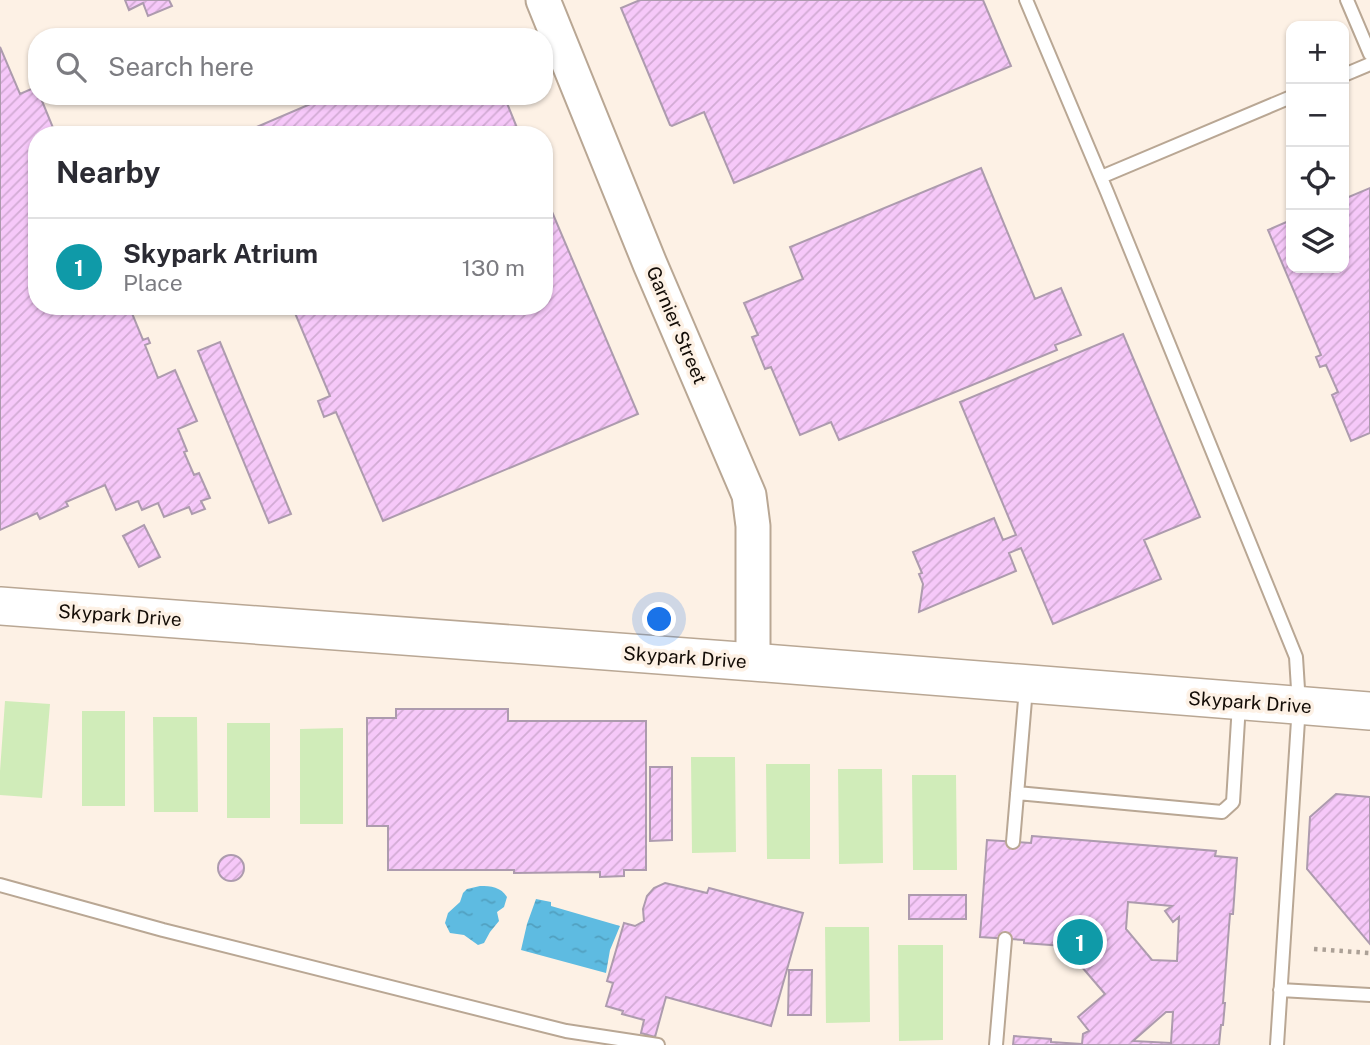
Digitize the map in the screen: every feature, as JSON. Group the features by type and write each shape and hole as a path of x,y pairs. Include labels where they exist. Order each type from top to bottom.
{"main road":[{"name":"Skypark Drive","path":"0,606 1370,711"}],"street":[{"name":"Garnier Street","path":"543,0 650,264 749,495 753,526 753,662"}],"lane":[{"path":"1026,0 1296,657 1300,705 1277,1045"},
{"path":"1347,0 1370,54"},
{"path":"1349,73 1370,64"},
{"path":"1101,177 1286,99"},
{"path":"1013,842 1026,684"},
{"path":"1017,793 1222,812 1233,802 1239,701"},
{"path":"0,885 176,934 566,1031 658,1045"},
{"path":"996,1045 1005,939"},
{"path":"1280,990 1370,995"}],"path":[{"path":"1314,949 1370,953"}],"green space":[{"path":"5,701 50,704 42,798 0,795"},
{"path":"82,711 125,711 125,806 82,806"},
{"path":"153,717 197,717 198,812 154,812"},
{"path":"227,723 270,723 270,818 227,818"},
{"path":"343,728 343,824 300,824 300,729"},
{"path":"691,757 735,757 736,852 692,853"},
{"path":"766,764 810,764 810,859 767,859"},
{"path":"838,769 882,769 883,863 839,864"},
{"path":"912,775 956,775 957,870 913,870"},
{"path":"825,927 869,927 870,1022 826,1023"},
{"path":"898,945 943,945 943,1040 899,1041"}],"water":[{"path":"480,886 495,888 507,897 504,907 497,912 499,921 484,943 478,945 464,935 450,933 445,923 448,913 460,902 463,893 467,889"},
{"path":"536,899 620,926 610,950 606,973 521,950"}],"building":[{"path":"125,0 169,0 172,6 148,16 143,3 129,10"},
{"path":"640,0 983,0 1011,66 734,183 704,112 670,125 621,8"},
{"path":"0,47 20,94 28,90 28,105 44,105 52,126 28,126 28,315 133,315 143,340 148,338 150,343 145,345 158,378 175,370 197,421 178,429 194,475 199,473 210,498 201,501 205,509 192,514 189,507 164,517 158,503 142,510 138,501 116,510 105,485 66,502 68,506 40,519 37,513 0,530"},
{"path":"308,105 508,105 516,126 259,126"},
{"path":"981,168 1035,299 1061,288 1081,335 1055,345 1057,350 839,440 831,422 800,435 771,367 765,369 752,337 758,335 744,303 803,279 790,247"},
{"path":"1370,188 1370,433 1351,441 1332,395 1338,392 1326,365 1320,367 1316,357 1321,355 1286,273 1349,273 1349,197"},
{"path":"553,214 638,414 383,521 336,412 324,417 318,401 330,396 296,315 553,315"},
{"path":"1286,222 1286,272 1268,230"},
{"path":"1123,334 1200,517 1144,540 1161,579 1053,624 1021,548 1009,553 1016,571 919,612 923,584 919,574 922,573 913,552 994,518 1003,540 1016,535 960,402"},
{"path":"220,342 291,514 269,523 198,351"},
{"path":"144,525 160,557 139,567 123,536"},
{"path":"396,709 508,709 508,721 646,721 646,870 624,870 624,876 600,877 600,872 388,870 388,826 367,826 367,718 396,718"},
{"path":"650,767 672,767 672,840 650,841"},
{"path":"1336,794 1370,797 1370,944 1307,869 1310,817"},
{"path":"1032,836 1216,851 1215,856 1237,858 1219,1045 1013,1045 1014,1036 1082,1044 1083,1034 1089,1031 1078,1017 1105,994 1064,946 980,937 987,840 1031,843","holes":["1128,902 1172,906 1165,911 1173,922 1179,917 1177,961 1152,960 1126,929","1166,1012 1173,1012 1171,1043 1133,1041"]},
{"path":"231,855 240,859 244,868 240,877 231,881 222,877 218,868 222,859"},
{"path":"665,883 707,893 709,888 803,913 771,1026 666,997 655,1037 641,1033 644,1020 606,1006 613,983 607,981 624,923 635,926 644,921 643,909 647,896 654,888"},
{"path":"909,895 966,895 966,919 909,919"},
{"path":"789,970 812,970 811,1015 788,1015"}],"place":[{"name":"Skypark Atrium","path":"1080,942"}]}
